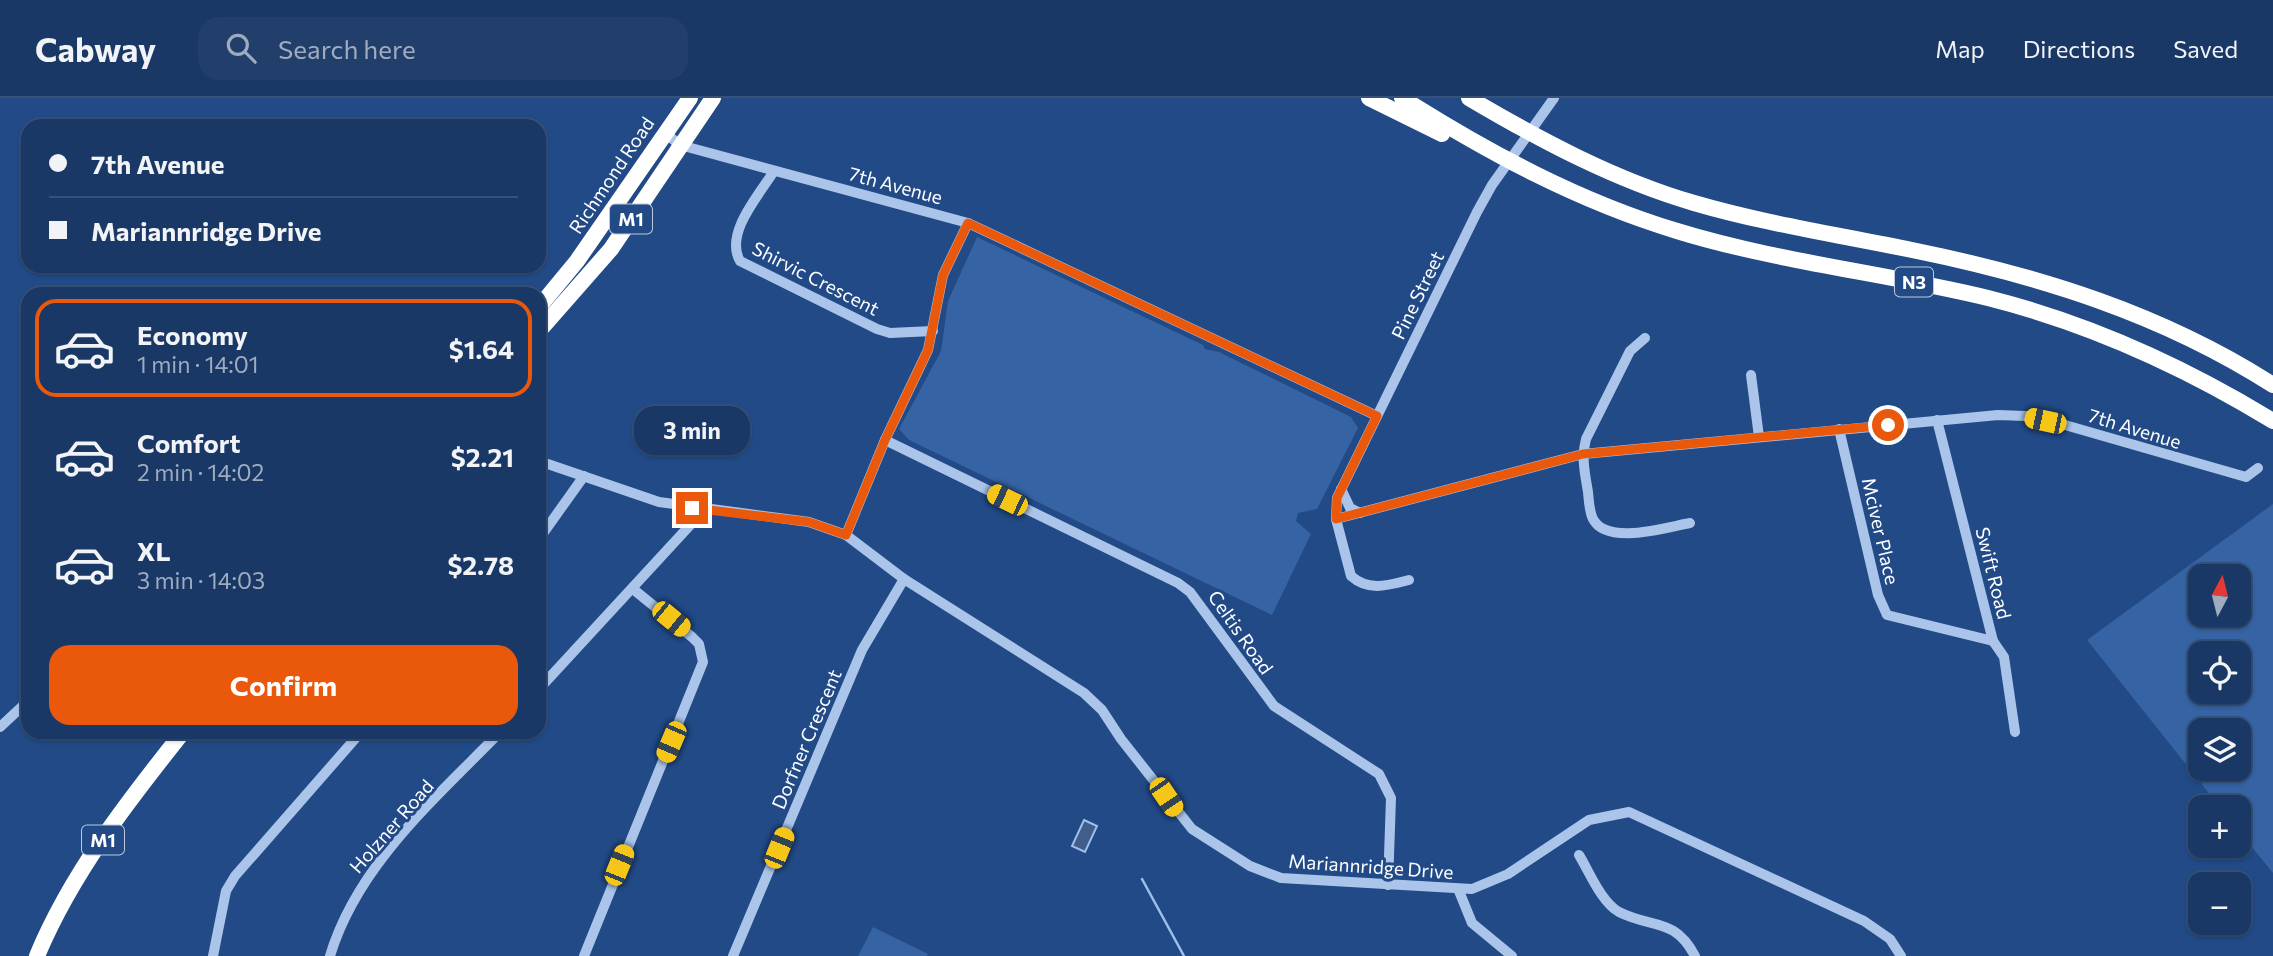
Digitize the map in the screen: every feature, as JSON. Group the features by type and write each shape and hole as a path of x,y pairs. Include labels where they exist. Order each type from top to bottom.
{"highway":[{"name":"Richmond Road","path":"546,299 577,261 690,98"},
{"name":"M1","path":"546,323 611,249 713,98"},
{"path":"1369,98 1439,133 1474,144"},
{"name":"N3","path":"1402,98 1474,144 1604,206 1677,231 1753,251 1987,298 2097,331 2177,366 2273,421"},
{"name":"N3","path":"1469,98 1611,174 1696,204 1769,222 1984,266 2097,298 2185,335 2273,385"},
{"path":"1485,98 1494,113"},
{"name":"M1","path":"37,956 47,931 86,866 156,763 177,739"}],"street":[{"name":"Pine Street","path":"1336,519 1341,489 1492,185 1553,101"},
{"name":"7th Avenue","path":"665,133 681,145 968,223 1377,416"},
{"name":"Shirvic Crescent","path":"774,170 738,232 735,245 740,261 877,329 890,333 933,331"},
{"path":"846,535 885,440 928,350 943,275 968,223"},
{"path":"1645,338 1630,351 1586,439 1583,454 1590,508 1597,526 1615,533 1639,533 1690,523"},
{"path":"1751,375 1759,437"},
{"name":"7th Avenue","path":"1336,519 1583,454 1937,420 2025,416 2246,477 2258,468"},
{"name":"Swift Road","path":"1937,420 1993,641 2004,657 2015,732"},
{"name":"Mciver Place","path":"1839,429 1878,595 1888,615 1993,641"},
{"name":"Celtis Road","path":"885,440 1178,583 1190,592 1274,706 1379,774 1391,799 1388,885"},
{"name":"Mariannridge Drive","path":"546,463 659,502 809,522 846,535 904,579 1083,693 1102,710 1183,821 1205,839 1270,875 1459,891 1484,885 1508,874 1589,820 1629,812 1864,921 1890,939 1901,956"},
{"path":"546,531 571,499 584,476"},
{"path":"1341,489 1350,508 1360,513"},
{"path":"546,681 704,510"},
{"path":"1336,519 1346,562 1355,580 1382,587 1409,580"},
{"name":"Dorfner Crescent","path":"733,956 862,650 904,579"},
{"path":"584,956 704,662 699,644 632,589"},
{"path":"0,727 21,708"},
{"path":"213,956 226,891 235,876 355,739"},
{"name":"Holzner Road","path":"330,956 341,925 367,878 494,739"},
{"path":"1579,855 1609,903 1619,912 1671,928 1682,935 1695,956"},
{"path":"1459,891 1472,923 1512,956"}],"shaded area":[{"path":"977,237 1351,417 1358,428 1317,509 1298,513 1296,521 1311,534 1272,615 909,440 899,429 941,351 948,301"},
{"path":"2273,504 2273,873 2251,846 2251,795 2210,795 2199,781 2251,781 2251,718 2188,718 2188,767 2087,640 2188,566 2188,627 2251,627 2251,564 2191,564"},
{"path":"1084,820 1097,826 1085,852 1072,846"},
{"path":"873,927 928,954 927,956 858,956"}],"waterway":[{"path":"1142,879 1184,956"}],"route":[{"path":"692,508 809,522 846,535 885,440 928,350 943,275 952,251 968,223 1377,416 1337,498 1336,519 1583,454 1888,425"}]}
